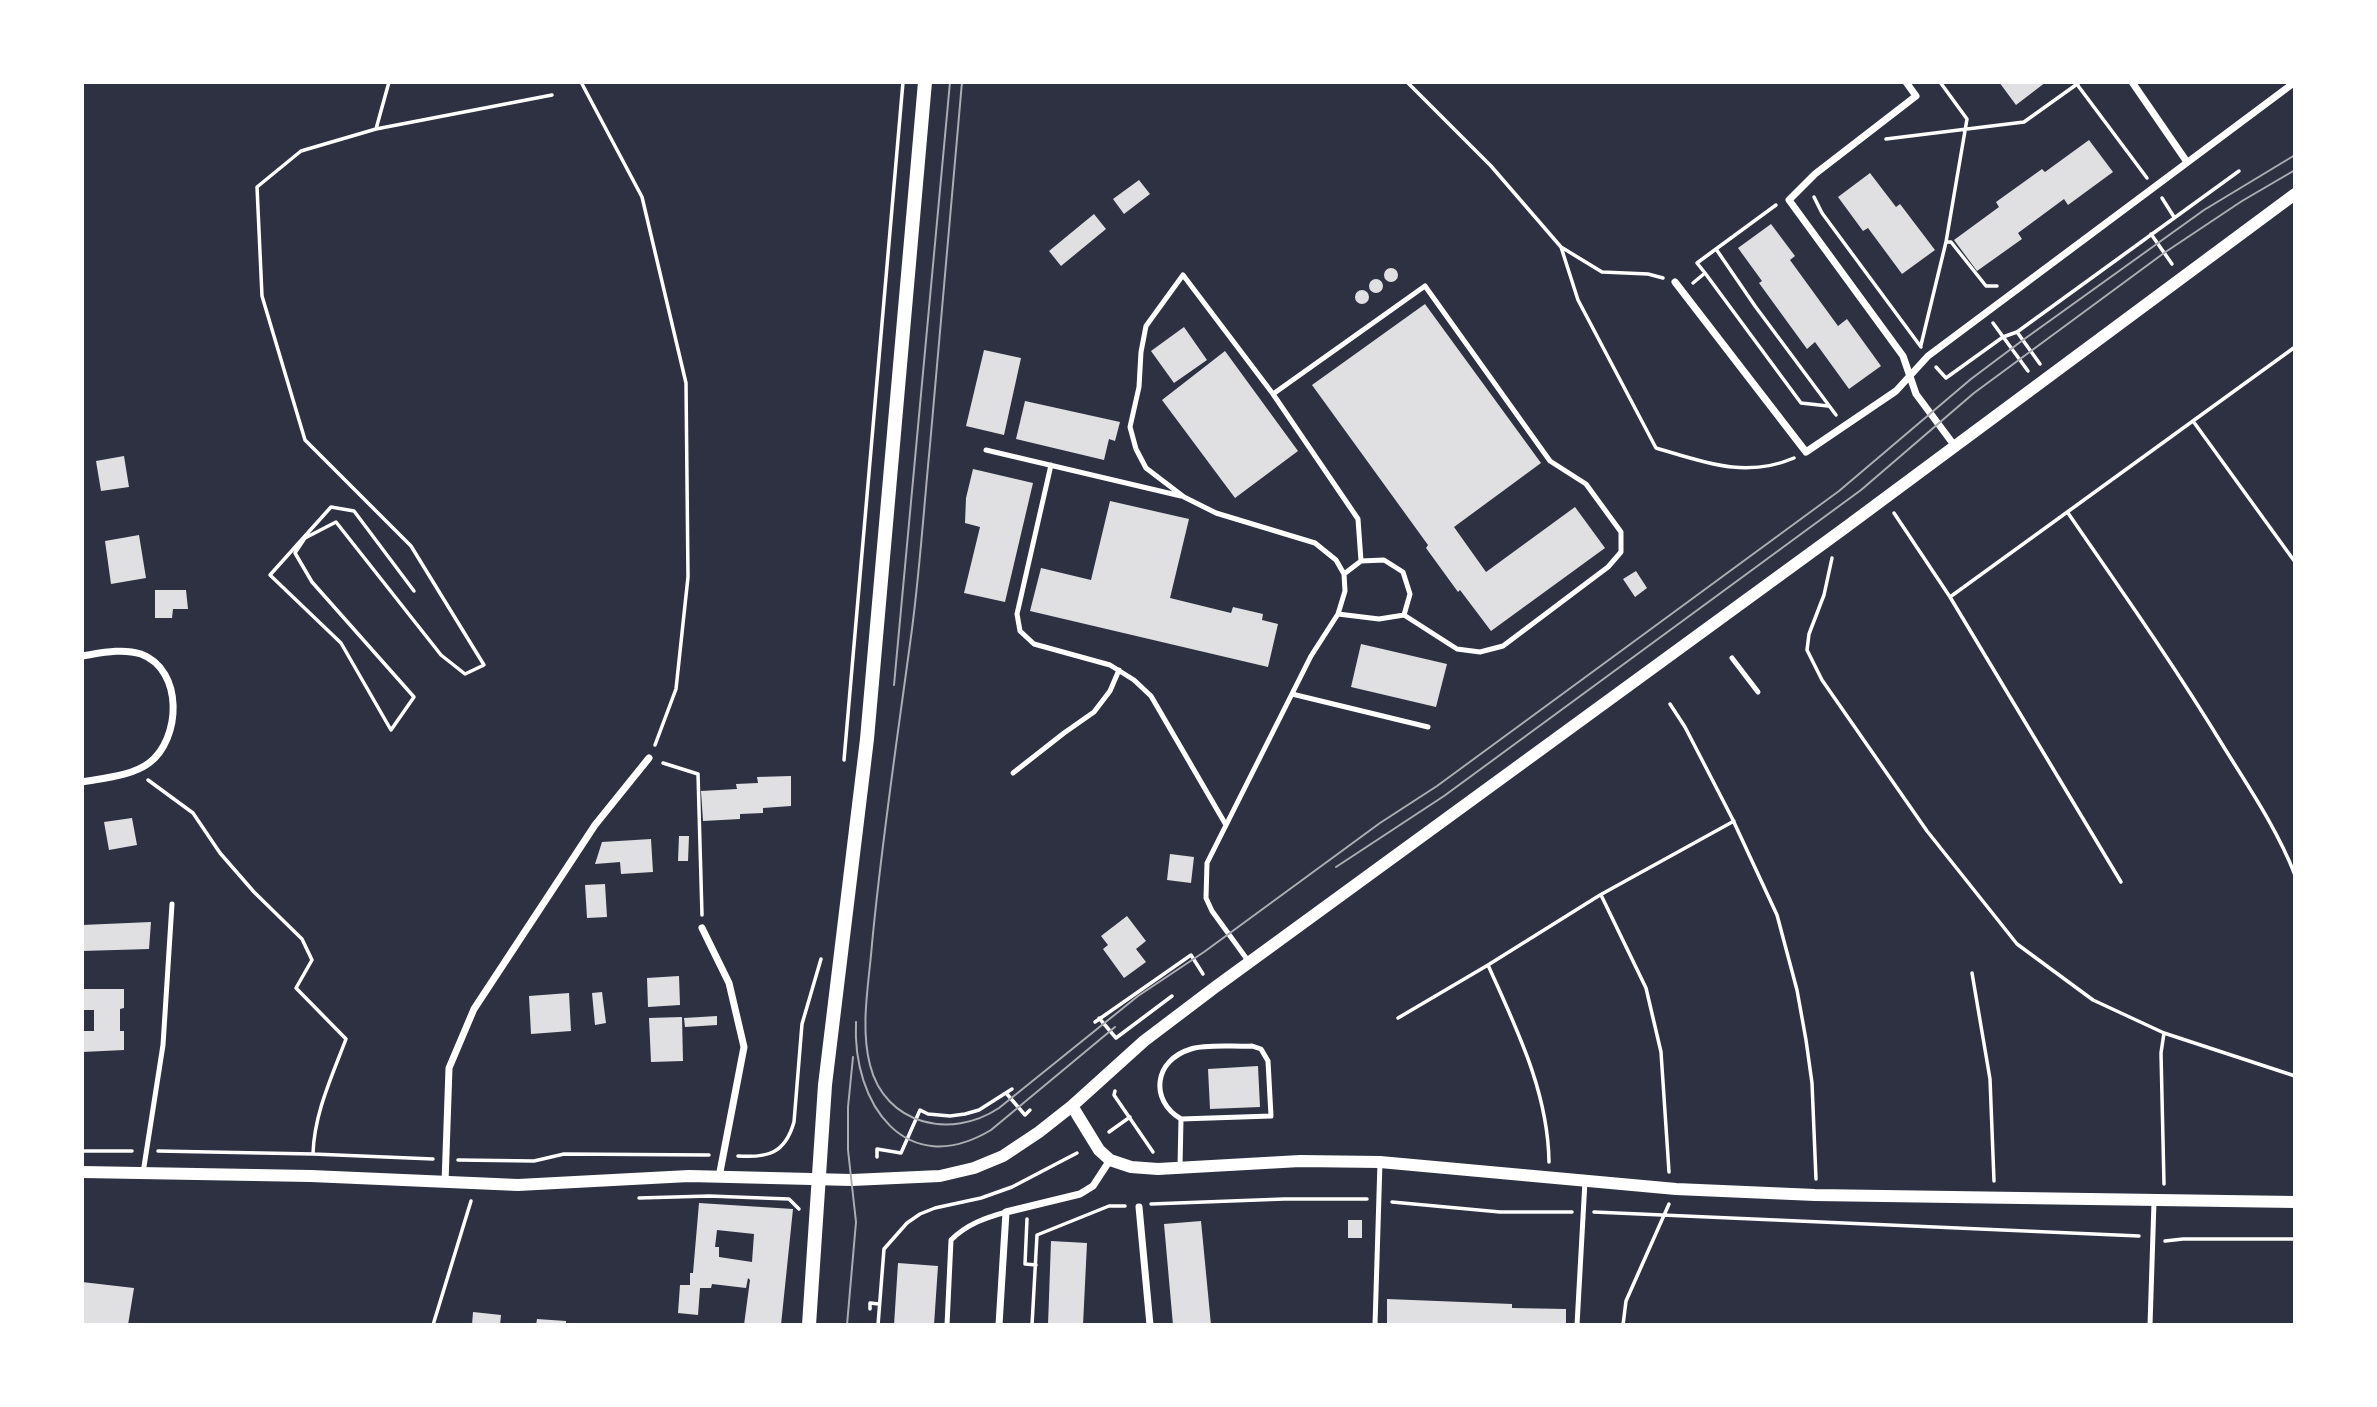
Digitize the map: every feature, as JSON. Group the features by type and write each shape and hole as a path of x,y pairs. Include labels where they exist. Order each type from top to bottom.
{"main road":[{"path":"809,1325 832,1017 867,739 925,82"}],"street":[{"path":"1906,82 1916,96 1815,174 1789,200 1903,356 1916,394 1954,445"},
{"path":"2132,82 2187,162"},
{"path":"1675,282 1806,452 1896,391 1928,356 2295,82"},
{"path":"82,1172 311,1176 518,1185 603,1179 719,1177 908,1179 974,1168 1003,1156 1072,1106 1144,1041 1249,962 1842,530 2295,194"},
{"path":"82,782 135,771 147,765 161,752 170,736 172,703 164,674 155,663 143,655 129,651 83,656"},
{"path":"445,1183 450,1068 474,1009 595,825 649,758"},
{"path":"702,928 729,983 744,1047 719,1177"},
{"path":"1072,1106 1094,1143 1110,1160 1131,1167 1180,1163 1380,1162 1676,1189 1829,1196 2295,1202"},
{"path":"999,1325 1006,1212 1080,1194 1093,1186 1110,1160"},
{"path":"1139,1207 1150,1325"}],"lane":[{"path":"1249,962 1206,898 1207,863 1292,694 1326,630 1339,614 1345,591 1344,575 1336,560 1315,543 1216,513 1184,497 1146,468 1136,449 1130,427 1139,387 1141,352 1146,326 1183,275 1273,394 1358,519 1361,561"},
{"path":"1273,394 1425,286 1550,461 1586,484 1621,533 1621,552 1608,567 1503,646 1480,652 1457,649 1404,615 1379,619 1339,614"},
{"path":"986,450 1184,497"},
{"path":"1051,465 1017,614 1020,631 1034,643 1098,661 1119,670 1151,696 1226,825"},
{"path":"1344,575 1361,561 1384,560 1403,572 1410,594 1404,615"},
{"path":"82,645 83,656"},
{"path":"1732,658 1758,692"},
{"path":"1013,773 1094,712 1110,691 1119,670"},
{"path":"1292,694 1428,727"},
{"path":"143,1173 163,1045 172,904"},
{"path":"1252,1046 1261,1049 1268,1061 1271,1116 1181,1119 1169,1112 1161,1098 1159,1085 1163,1070 1171,1061 1191,1048 1252,1046"},
{"path":"1180,1163 1181,1119"},
{"path":"1374,1325 1380,1162"},
{"path":"1577,1325 1586,1181"},
{"path":"2150,1325 2154,1202"},
{"path":"947,1325 951,1240 979,1220 1006,1212"}],"path":[{"path":"376,128 389,82"},
{"path":"581,82 642,197 686,383 688,577 676,689 649,758 698,774 702,928"},
{"path":"843,773 903,82"},
{"path":"1407,82 1491,166 1561,247 1602,272 1648,274 1675,282"},
{"path":"1920,346 1946,242 1967,119 1940,82"},
{"path":"1885,139 2024,122 2078,83 2174,217"},
{"path":"414,591 354,511 331,507 270,575 341,643 391,730 414,697 312,582 295,553 305,538 336,522 442,655 465,674 484,666 411,546 305,440 262,296 257,187 301,151 376,128 552,95"},
{"path":"1813,195 1822,213 1946,378 2003,337 2017,332 2239,171"},
{"path":"1777,203 1697,262 1801,403 1829,406"},
{"path":"2151,234 2173,265"},
{"path":"1946,242 1951,242 1975,274"},
{"path":"1561,247 1578,300 1656,449 1728,469 1777,465 1806,452"},
{"path":"1716,249 1845,426"},
{"path":"1986,313 2037,383"},
{"path":"2017,332 2040,364"},
{"path":"1950,597 2295,347"},
{"path":"2193,421 2295,562"},
{"path":"1883,518 1893,511 1950,597 2121,883"},
{"path":"2068,513 2177,671 2249,787 2295,875"},
{"path":"1833,554 1824,595 1808,634 1807,650 1822,680 1927,831 2017,944 2093,1000 2164,1032 2295,1076"},
{"path":"1670,704 1685,727 1734,821 1777,915 1797,989 1812,1083 1816,1179 1803,1178"},
{"path":"135,771 193,813 220,853 254,892 302,939 312,960 296,988 346,1039 326,1090 313,1141 313,1154"},
{"path":"1398,1018 1600,895 1734,821"},
{"path":"1600,895 1646,988 1661,1052 1669,1174"},
{"path":"1173,995 1114,1040 1097,1020 1191,955 1204,975 1194,981"},
{"path":"82,1151 313,1154 534,1161 564,1154 767,1156 780,1148 790,1135 802,1024 821,957"},
{"path":"1488,965 1535,1075 1548,1135 1549,1167"},
{"path":"1972,974 1990,1079 1994,1187"},
{"path":"2164,1032 2161,1053 2164,1190"},
{"path":"877,1157 877,1149 901,1153 920,1110 928,1114 950,1116 965,1114 979,1110 1012,1088"},
{"path":"1115,1091 1114,1095 1157,1158 1180,1163"},
{"path":"1006,1093 1025,1115 1031,1110"},
{"path":"1109,1132 1130,1117"},
{"path":"878,1325 884,1249 907,1223 935,1208 981,1198 1012,1186 1077,1153"},
{"path":"1623,1325 1626,1301 1676,1189"},
{"path":"629,1198 709,1196 789,1199 803,1214"},
{"path":"1284,1199 1380,1200 1500,1212 1583,1212 2139,1236 2142,1241 2295,1239"},
{"path":"433,1325 470,1201 481,1201"},
{"path":"1027,1219 1025,1264 1036,1265"},
{"path":"870,1309 870,1303 879,1304"}],"building":[{"path":"1999,82 2046,82 2016,105"},
{"path":"2089,140 2113,172 2068,205 2064,199 2018,233 2022,239 1977,271 1954,240 1999,207 1996,202 2042,169 2045,172"},
{"path":"1870,173 1896,207 1900,204 1935,250 1902,274 1868,228 1863,231 1838,197"},
{"path":"1139,180 1150,194 1124,214 1113,199"},
{"path":"1094,214 1106,229 1061,266 1049,251"},
{"path":"1771,224 1795,256 1790,260 1838,326 1847,319 1881,366 1849,389 1815,342 1807,349 1759,283 1762,281 1738,248"},
{"path":"1391,268 1396,270 1396,280 1391,282 1386,280 1384,275 1386,270"},
{"path":"1376,279 1381,281 1381,291 1376,293 1371,291 1369,286 1371,281"},
{"path":"1362,290 1367,292 1367,302 1362,304 1357,302 1355,297 1357,292"},
{"path":"1425,304 1541,463 1454,527 1486,572 1575,507 1605,548 1491,631 1460,590 1458,592 1426,548 1428,545 1312,385"},
{"path":"1184,327 1207,360 1174,383 1151,351"},
{"path":"984,350 1021,358 1004,435 966,426"},
{"path":"1225,351 1298,451 1235,498 1162,400"},
{"path":"1025,401 1120,422 1115,441 1109,439 1104,460 1016,439"},
{"path":"124,456 129,487 101,491 96,461"},
{"path":"973,469 1033,483 1005,602 964,593 980,527 965,523 966,498"},
{"path":"1110,501 1189,519 1170,598 1231,613 1233,607 1263,614 1262,620 1278,624 1268,667 1030,611 1041,568 1091,580"},
{"path":"139,535 146,578 111,584 105,541"},
{"path":"1636,571 1647,588 1635,597 1623,579"},
{"path":"155,590 186,590 188,609 173,609 172,618 155,618"},
{"path":"1361,644 1447,664 1436,707 1351,687"},
{"path":"791,776 791,806 763,808 763,813 740,814 740,819 703,821 701,791 737,789 736,784 758,783 757,777"},
{"path":"132,818 137,845 109,850 104,822"},
{"path":"679,836 689,836 688,861 678,861"},
{"path":"651,839 653,872 621,874 620,862 595,864 602,842"},
{"path":"1170,854 1194,857 1191,883 1167,880"},
{"path":"605,884 607,917 587,918 585,885"},
{"path":"1127,916 1146,941 1136,949 1146,962 1124,978 1103,949 1108,945 1101,936"},
{"path":"151,922 149,949 82,951 82,925"},
{"path":"679,976 680,1005 648,1007 647,978"},
{"path":"82,989 124,989 120,1031 124,1031 124,1050 82,1052 82,1031 94,1031 94,1010 82,1010"},
{"path":"602,992 606,1023 595,1025 592,993"},
{"path":"569,993 571,1031 531,1034 529,996"},
{"path":"717,1016 717,1025 685,1027 684,1018"},
{"path":"682,1017 683,1061 651,1062 649,1018"},
{"path":"1258,1066 1260,1107 1210,1109 1208,1069"},
{"path":"699,1203 793,1209 781,1325 744,1325 750,1280 748,1278 746,1288 712,1284 711,1288 700,1288 698,1315 678,1313 680,1285 690,1285 690,1273 693,1273","holes":["717,1230 754,1234 752,1262 719,1257 719,1247 715,1247"]},
{"path":"1348,1220 1362,1220 1362,1238 1348,1238"},
{"path":"1201,1221 1211,1325 1173,1325 1164,1224"},
{"path":"1051,1241 1087,1243 1083,1325 1048,1325"},
{"path":"898,1263 938,1266 934,1325 894,1325"},
{"path":"82,1282 134,1288 128,1325 82,1323"},
{"path":"1387,1299 1566,1309 1566,1325 1387,1325"},
{"path":"473,1312 501,1315 500,1325 472,1325"},
{"path":"537,1319 566,1321 566,1325 536,1325"}],"tram line":[{"path":"894,685 950,82"},
{"path":"962,82 917,583 880,865 865,1020 870,1065 878,1085 890,1102 922,1121 941,1124 980,1118 999,1108 1138,996 1204,952 1380,823 1437,786 1839,491 1971,379 2023,340 2204,210 2295,155"},
{"path":"1336,867 1444,796 1861,490 1974,393 2164,253 2242,201 2295,170"},
{"path":"856,1022 857,1052 863,1081 875,1106 890,1126 910,1140 933,1146 961,1143 991,1130 1115,1027"},
{"path":"847,1325 856,1222 848,1150 848,1107 853,1057"}]}
